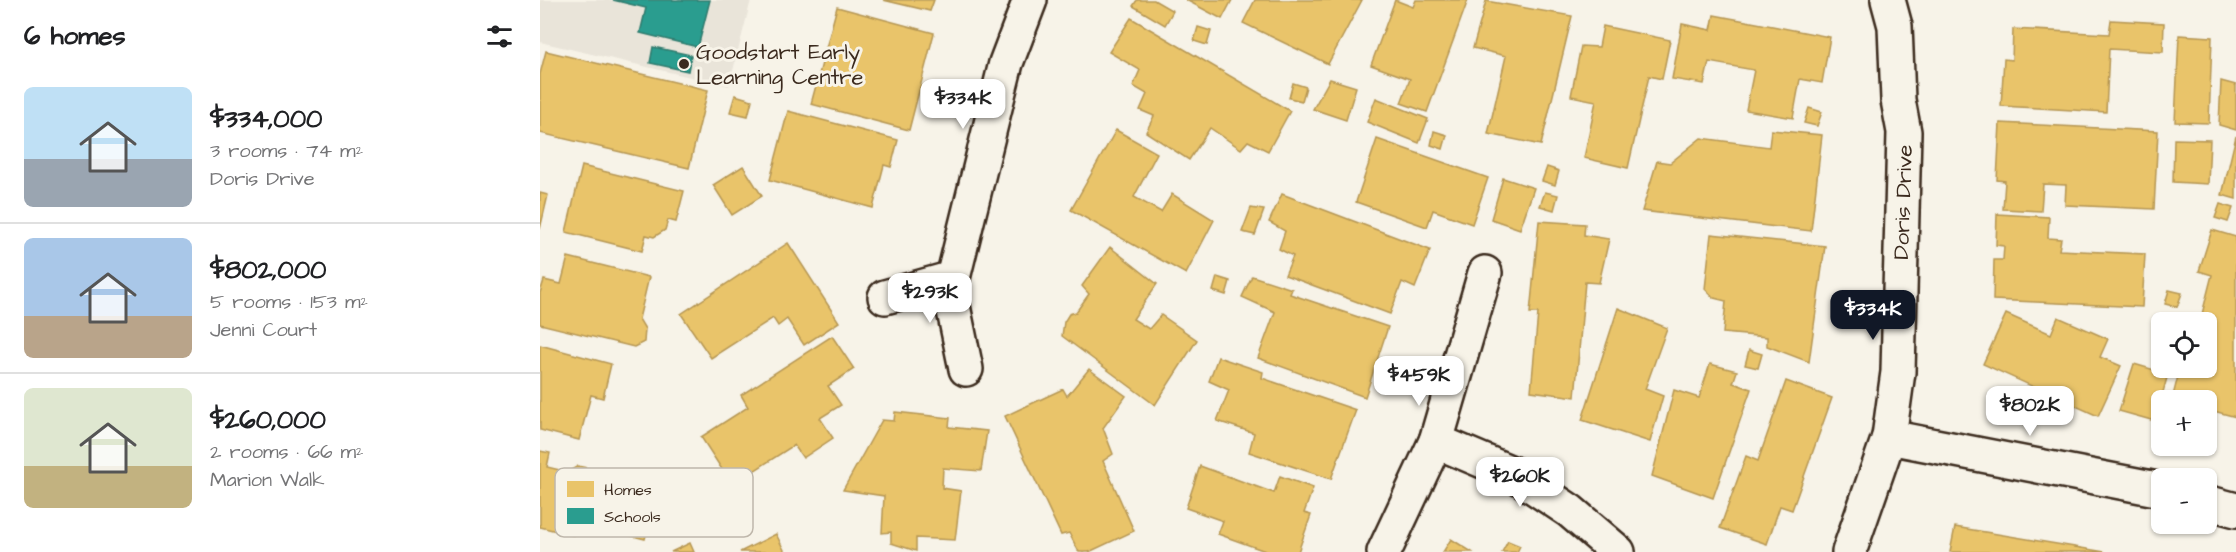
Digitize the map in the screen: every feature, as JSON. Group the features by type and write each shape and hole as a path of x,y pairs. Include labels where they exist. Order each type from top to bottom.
{"street":[{"path":"966,369 953,306 953,278 1006,63 1030,0"},
{"name":"Doris Drive","path":"1849,552 1889,437 1898,372 1904,132 1898,100 1895,26 1888,0"},
{"name":"Doris Drive","path":"1904,132 1914,99 1917,70 1918,31 1912,0"},
{"path":"1384,552 1436,441 1485,273"},
{"path":"885,297 953,278"},
{"path":"1889,437 2151,488"},
{"path":"1436,441 1516,475 1570,511 1618,552"},
{"path":"2217,505 2236,510"}],"shaded area":[{"name":"Goodstart Early Learning Centre","path":"540,0 751,0 729,86 540,42"}],"building: Homes":[{"path":"883,0 934,0 930,11"},
{"path":"1137,0 1154,0 1173,11 1165,25 1133,6"},
{"path":"1186,0 1232,0 1222,19"},
{"path":"1255,0 1362,0 1328,64 1243,23"},
{"path":"1395,0 1413,7 1416,0 1468,0 1427,112 1401,103 1410,79 1371,65"},
{"path":"1486,1 1572,16 1541,145 1488,134 1506,56 1473,48"},
{"path":"837,7 934,33 909,130 811,104"},
{"path":"1714,15 1830,37 1822,83 1800,79 1793,118 1746,110 1754,70 1709,62 1704,84 1672,79 1682,24 1711,30"},
{"path":"1131,18 1290,111 1268,151 1248,141 1241,149 1210,128 1189,160 1146,132 1154,116 1140,110 1147,94 1133,86 1140,70 1109,52"},
{"path":"2111,20 2164,23 2163,52 2109,49 2106,112 2001,106 2004,59 2012,60 2013,29 2109,34"},
{"path":"1603,26 1670,40 1662,79 1649,76 1628,168 1584,158 1596,101 1571,96 1581,46 1599,47"},
{"path":"1198,27 1211,31 1207,45 1194,41"},
{"path":"2179,35 2212,37 2209,123 2175,122"},
{"path":"546,51 708,90 689,168 540,133 540,74"},
{"path":"1330,79 1356,87 1346,120 1313,109"},
{"path":"2221,81 2236,85 2236,130 2219,125"},
{"path":"1293,83 1306,87 1302,101 1289,98"},
{"path":"735,95 752,100 748,116 730,112"},
{"path":"1376,98 1428,119 1419,143 1367,122"},
{"path":"1809,108 1822,112 1817,126 1804,123"},
{"path":"788,111 898,140 891,167 884,165 873,208 770,180"},
{"path":"2000,123 2158,131 2154,209 2065,205 2066,185 2043,184 2041,211 2003,209 2005,181 1997,180"},
{"path":"1116,130 1157,153 1134,197 1161,212 1172,194 1214,220 1186,274 1071,210"},
{"path":"1771,130 1822,135 1811,231 1642,211 1657,161 1670,163 1701,138 1769,147"},
{"path":"1434,131 1447,135 1443,149 1431,145"},
{"path":"2236,136 2236,199 2222,195"},
{"path":"1377,139 1488,178 1472,224 1433,210 1427,227 1356,202"},
{"path":"2174,139 2210,140 2208,184 2173,182"},
{"path":"582,166 684,191 676,222 668,220 665,230 654,237 646,235 642,251 566,232"},
{"path":"743,166 762,196 732,215 713,185"},
{"path":"1547,167 1559,171 1555,185 1542,181"},
{"path":"1503,178 1534,188 1520,229 1491,219"},
{"path":"1545,192 1558,195 1554,210 1540,206"},
{"path":"540,193 548,195 540,229"},
{"path":"1282,194 1430,250 1415,288 1402,282 1390,314 1285,275 1293,256 1279,249 1285,231 1269,222"},
{"path":"2220,204 2233,208 2228,222 2215,218"},
{"path":"1251,208 1264,210 1255,235 1242,232"},
{"path":"1997,214 2049,217 2048,238 2061,239 2059,250 2145,254 2142,307 1993,300 1994,260 2003,260 2004,246 1996,245"},
{"path":"1539,221 1585,224 1584,235 1609,239 1599,283 1585,282 1575,397 1531,391 1538,313 1530,313"},
{"path":"2212,230 2236,237 2236,417 2217,412 2217,390 2174,390 2178,378 2217,378 2217,312 2203,312 2212,275 2199,271"},
{"path":"1711,234 1825,246 1809,362 1767,346 1767,337 1723,333 1726,301 1714,298 1705,289"},
{"path":"788,243 839,322 804,345 787,319 778,326 773,318 711,358 681,314"},
{"path":"1110,247 1157,284 1133,319 1149,329 1161,315 1197,340 1155,405 1062,336 1064,322 1069,314 1076,312 1089,294 1082,286"},
{"path":"568,257 649,277 639,319 645,329 644,342 634,347 540,324 540,293 544,280 561,284"},
{"path":"1252,276 1292,289 1290,294 1388,327 1365,397 1258,358 1275,312 1242,297"},
{"path":"1217,277 1230,281 1226,295 1213,291"},
{"path":"2169,290 2182,293 2177,307 2165,304"},
{"path":"1618,308 1667,328 1645,389 1663,396 1650,442 1582,420"},
{"path":"2006,314 2051,334 2058,317 2108,339 2100,357 2121,366 2098,416 1983,364"},
{"path":"832,336 854,369 828,386 841,405 820,418 833,438 803,458 794,445 753,471 753,468 721,468 701,437 748,407 741,395"},
{"path":"540,345 611,364 603,398 591,395 579,440 540,430"},
{"path":"1749,350 1762,354 1758,368 1745,365"},
{"path":"1218,357 1263,372 1262,378 1356,410 1331,479 1249,452 1254,433 1217,421 1229,390 1209,381"},
{"path":"1710,364 1737,371 1733,383 1751,389 1713,498 1652,476 1674,390 1699,398"},
{"path":"2134,364 2151,369 2151,378 2167,378 2164,390 2151,390 2151,420 2119,411"},
{"path":"1089,369 1126,396 1103,428 1113,454 1103,461 1134,531 1089,552 1079,552 1069,533 1061,535 1005,416 1063,389 1067,396"},
{"path":"1786,381 1832,398 1792,510 1780,506 1767,544 1720,528 1746,456 1758,461"},
{"path":"895,412 950,418 949,427 987,431 981,471 943,468 942,488 961,491 955,540 916,538 916,551 891,543 891,532 882,533 884,496 843,490 882,420 894,421"},
{"path":"540,451 550,453 547,467 555,469 555,531 540,527"},
{"path":"1200,466 1274,493 1280,476 1313,488 1304,513 1311,515 1298,552 1268,552 1218,534 1223,521 1186,508"},
{"path":"1955,527 2105,552 1950,552"},
{"path":"776,534 785,552 740,552"},
{"path":"1451,539 1472,552 1443,552"},
{"path":"1508,541 1520,546 1517,552 1502,552"},
{"path":"690,543 694,552 671,552"}],"building: Schools":[{"path":"613,0 710,0 698,47 640,33 646,8"},
{"path":"653,47 691,55 688,71 650,63"}],"place":[{"name":"Goodstart Early Learning Centre","path":"684,64"}]}
